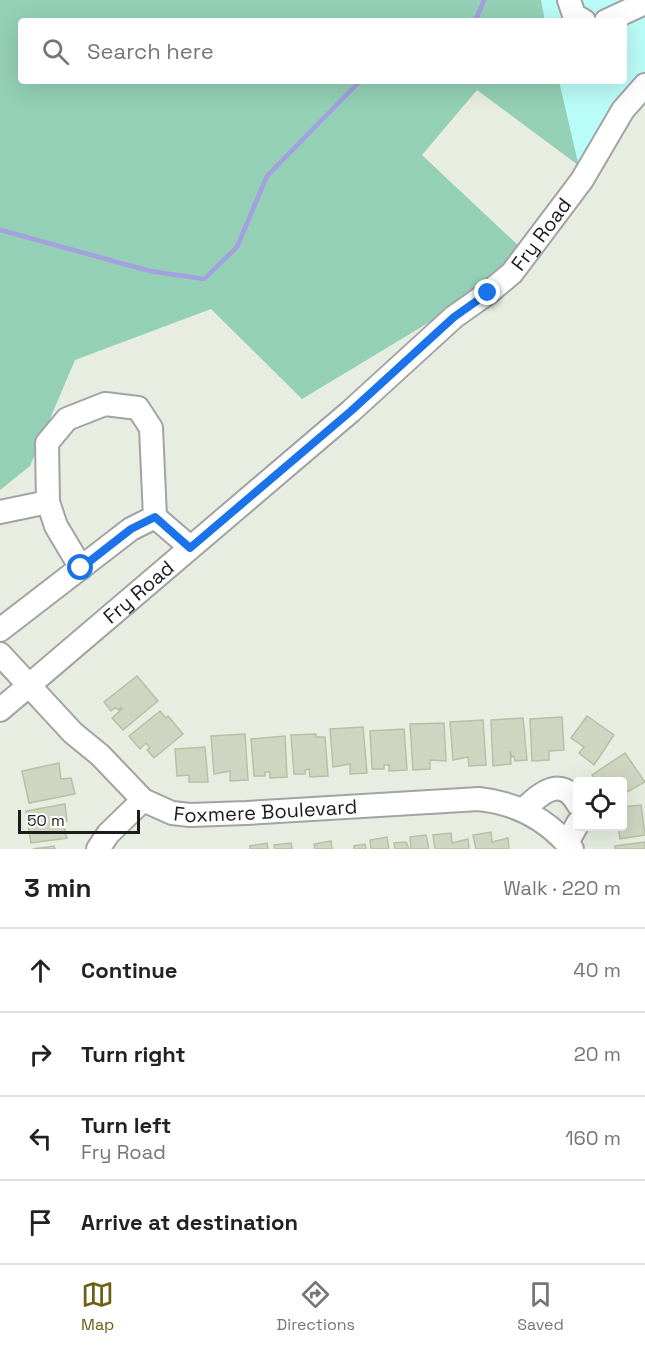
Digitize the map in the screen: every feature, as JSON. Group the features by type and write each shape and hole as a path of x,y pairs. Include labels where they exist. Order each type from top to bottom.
{"street":[{"path":"569,0 574,15 580,18"},
{"path":"612,18 645,3"},
{"name":"Fry Road","path":"0,710 351,411 454,317 512,273 582,180 623,110 645,85"},
{"path":"81,568 57,526 48,502 47,443 67,419 105,404 138,408 151,428 155,517 190,548"},
{"path":"0,512 48,502"},
{"path":"0,630 131,529 155,517"},
{"name":"Foxmere Boulevard","path":"0,654 73,733 100,756 143,800 172,813 190,815 479,799 523,810 572,838"},
{"path":"523,810 545,791 554,788 564,790 573,797"},
{"path":"98,849 108,834 143,800"}],"green space":[{"path":"0,0 645,0 645,87 578,165 477,90 422,155 522,249 453,308 302,399 211,309 75,360 30,466 0,490"}],"shaded area":[{"path":"541,0 645,0 645,85 582,180 560,84 627,84 627,18 544,18"}],"building":[{"path":"137,676 158,701 123,730 112,718 122,709 121,707 119,710 115,708 111,711 104,702"},
{"path":"160,711 166,718 168,716 183,734 154,758 147,750 150,748 146,743 140,749 129,736"},
{"path":"587,716 614,735 594,765 579,753 584,747 571,738"},
{"path":"562,717 564,750 549,751 549,760 532,761 530,719"},
{"path":"523,718 527,760 515,761 510,751 511,764 493,766 491,720"},
{"path":"483,720 486,765 469,766 468,757 453,760 450,722"},
{"path":"444,723 446,761 430,760 430,769 413,770 410,724"},
{"path":"363,727 367,773 350,774 350,764 333,767 330,729"},
{"path":"404,729 407,770 389,771 389,765 384,765 384,769 372,769 370,731"},
{"path":"245,734 248,780 230,781 230,771 214,774 211,736"},
{"path":"316,734 316,737 325,737 328,776 310,777 309,769 305,770 305,774 294,774 291,735"},
{"path":"285,736 287,777 270,778 270,772 265,772 265,776 254,776 251,739"},
{"path":"205,747 208,782 189,782 189,775 177,776 175,749"},
{"path":"625,753 645,782 627,792 627,777 593,777 592,775"},
{"path":"59,763 61,779 71,778 75,794 29,803 22,771"},
{"path":"65,804 67,821 63,822 67,838 31,843 26,811"},
{"path":"641,805 645,835 620,839 619,831 627,831 627,806"},
{"path":"491,832 492,842 508,838 509,849 476,849 473,835"},
{"path":"451,833 452,843 468,839 469,849 435,849 433,835"},
{"path":"426,835 429,849 411,849 410,837"},
{"path":"387,837 389,849 371,849 370,840"},
{"path":"331,841 332,849 315,849 314,844"},
{"path":"406,842 409,849 395,849 394,843"},
{"path":"645,842 645,849 615,849 615,846"},
{"path":"267,843 268,849 250,849 250,846"},
{"path":"291,843 292,849 275,849 274,845"},
{"path":"365,844 366,849 354,849 354,846"},
{"path":"54,846 55,849 33,849"}],"waterway":[{"path":"476,18 484,0"},
{"path":"0,230 150,271 204,279 237,247 267,176 357,84"}],"route":[{"path":"81,568 131,529 155,517 190,548 351,411 454,317 488,293"}]}
